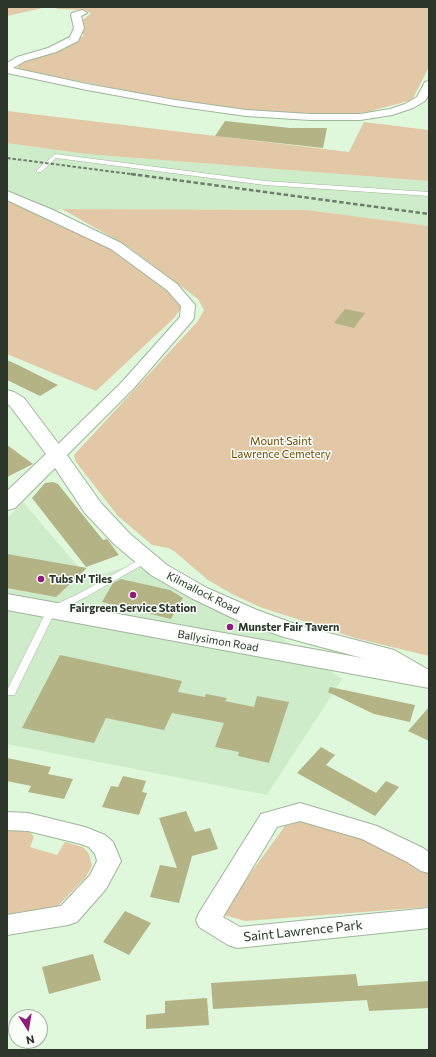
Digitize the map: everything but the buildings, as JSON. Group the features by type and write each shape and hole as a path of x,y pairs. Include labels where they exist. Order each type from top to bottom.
{"street":[{"path":"7,69 21,59 52,50 74,39 79,28 76,15 82,13"},
{"path":"7,69 150,99 263,115 326,118 360,117 392,112 425,100 429,84"},
{"path":"7,195 116,246 172,287 188,305 187,318 127,386 7,504"},
{"name":"Kilmallock Road","path":"7,396 17,402 57,455 94,508 122,540 159,570 199,593 249,616 292,632 385,656 427,680"},
{"name":"Ballysimon Road","path":"7,602 427,680"},
{"name":"Saint Lawrence Park","path":"429,864 415,855 369,832 300,812 269,820 208,920 237,938 429,918"},
{"path":"7,821 28,822 85,836 97,841 105,849 109,861 98,882 68,915 7,925"}],"lane":[{"path":"39,171 55,156 265,183 429,194"},
{"path":"11,692 51,610 81,596 146,559"}],"shaded area":[{"path":"7,143 86,154 429,181 429,226 307,210 62,209 41,214 7,200"},
{"path":"23,502 88,578 134,565 271,631 342,679 267,795 7,744 7,518"}],"green space":[{"path":"47,7 7,16 7,8"},
{"path":"52,7 429,7 429,67 412,100 367,112 338,115 308,115 250,110 158,97 18,69 19,62 62,50 83,36 83,20 91,13 83,10 58,9"},
{"path":"7,111 349,152 364,122 429,130 429,181 86,154 7,143"},
{"path":"7,200 111,249 164,288 182,307 174,318 96,391 7,354"},
{"name":"Mount Saint Lawrence Cemetery","path":"62,209 307,210 429,226 429,656 355,638 260,607 232,594 208,580 174,551 168,548 152,545 118,516 76,462 74,455 198,321 204,310 198,299 127,246"},
{"path":"300,822 317,822 337,828 421,867 429,874 429,907 245,921 221,914 285,826"},
{"path":"7,831 30,832 34,837 30,847 57,855 65,842 83,847 89,854 92,866 85,878 56,908 7,915"}],"railway":[{"path":"7,158 138,175"},
{"path":"131,174 429,214"}],"place":[{"name":"Tubs N' Tiles","path":"41,579"},
{"name":"Fairgreen Service Station","path":"133,595"},
{"name":"Munster Fair Tavern","path":"230,627"}]}
